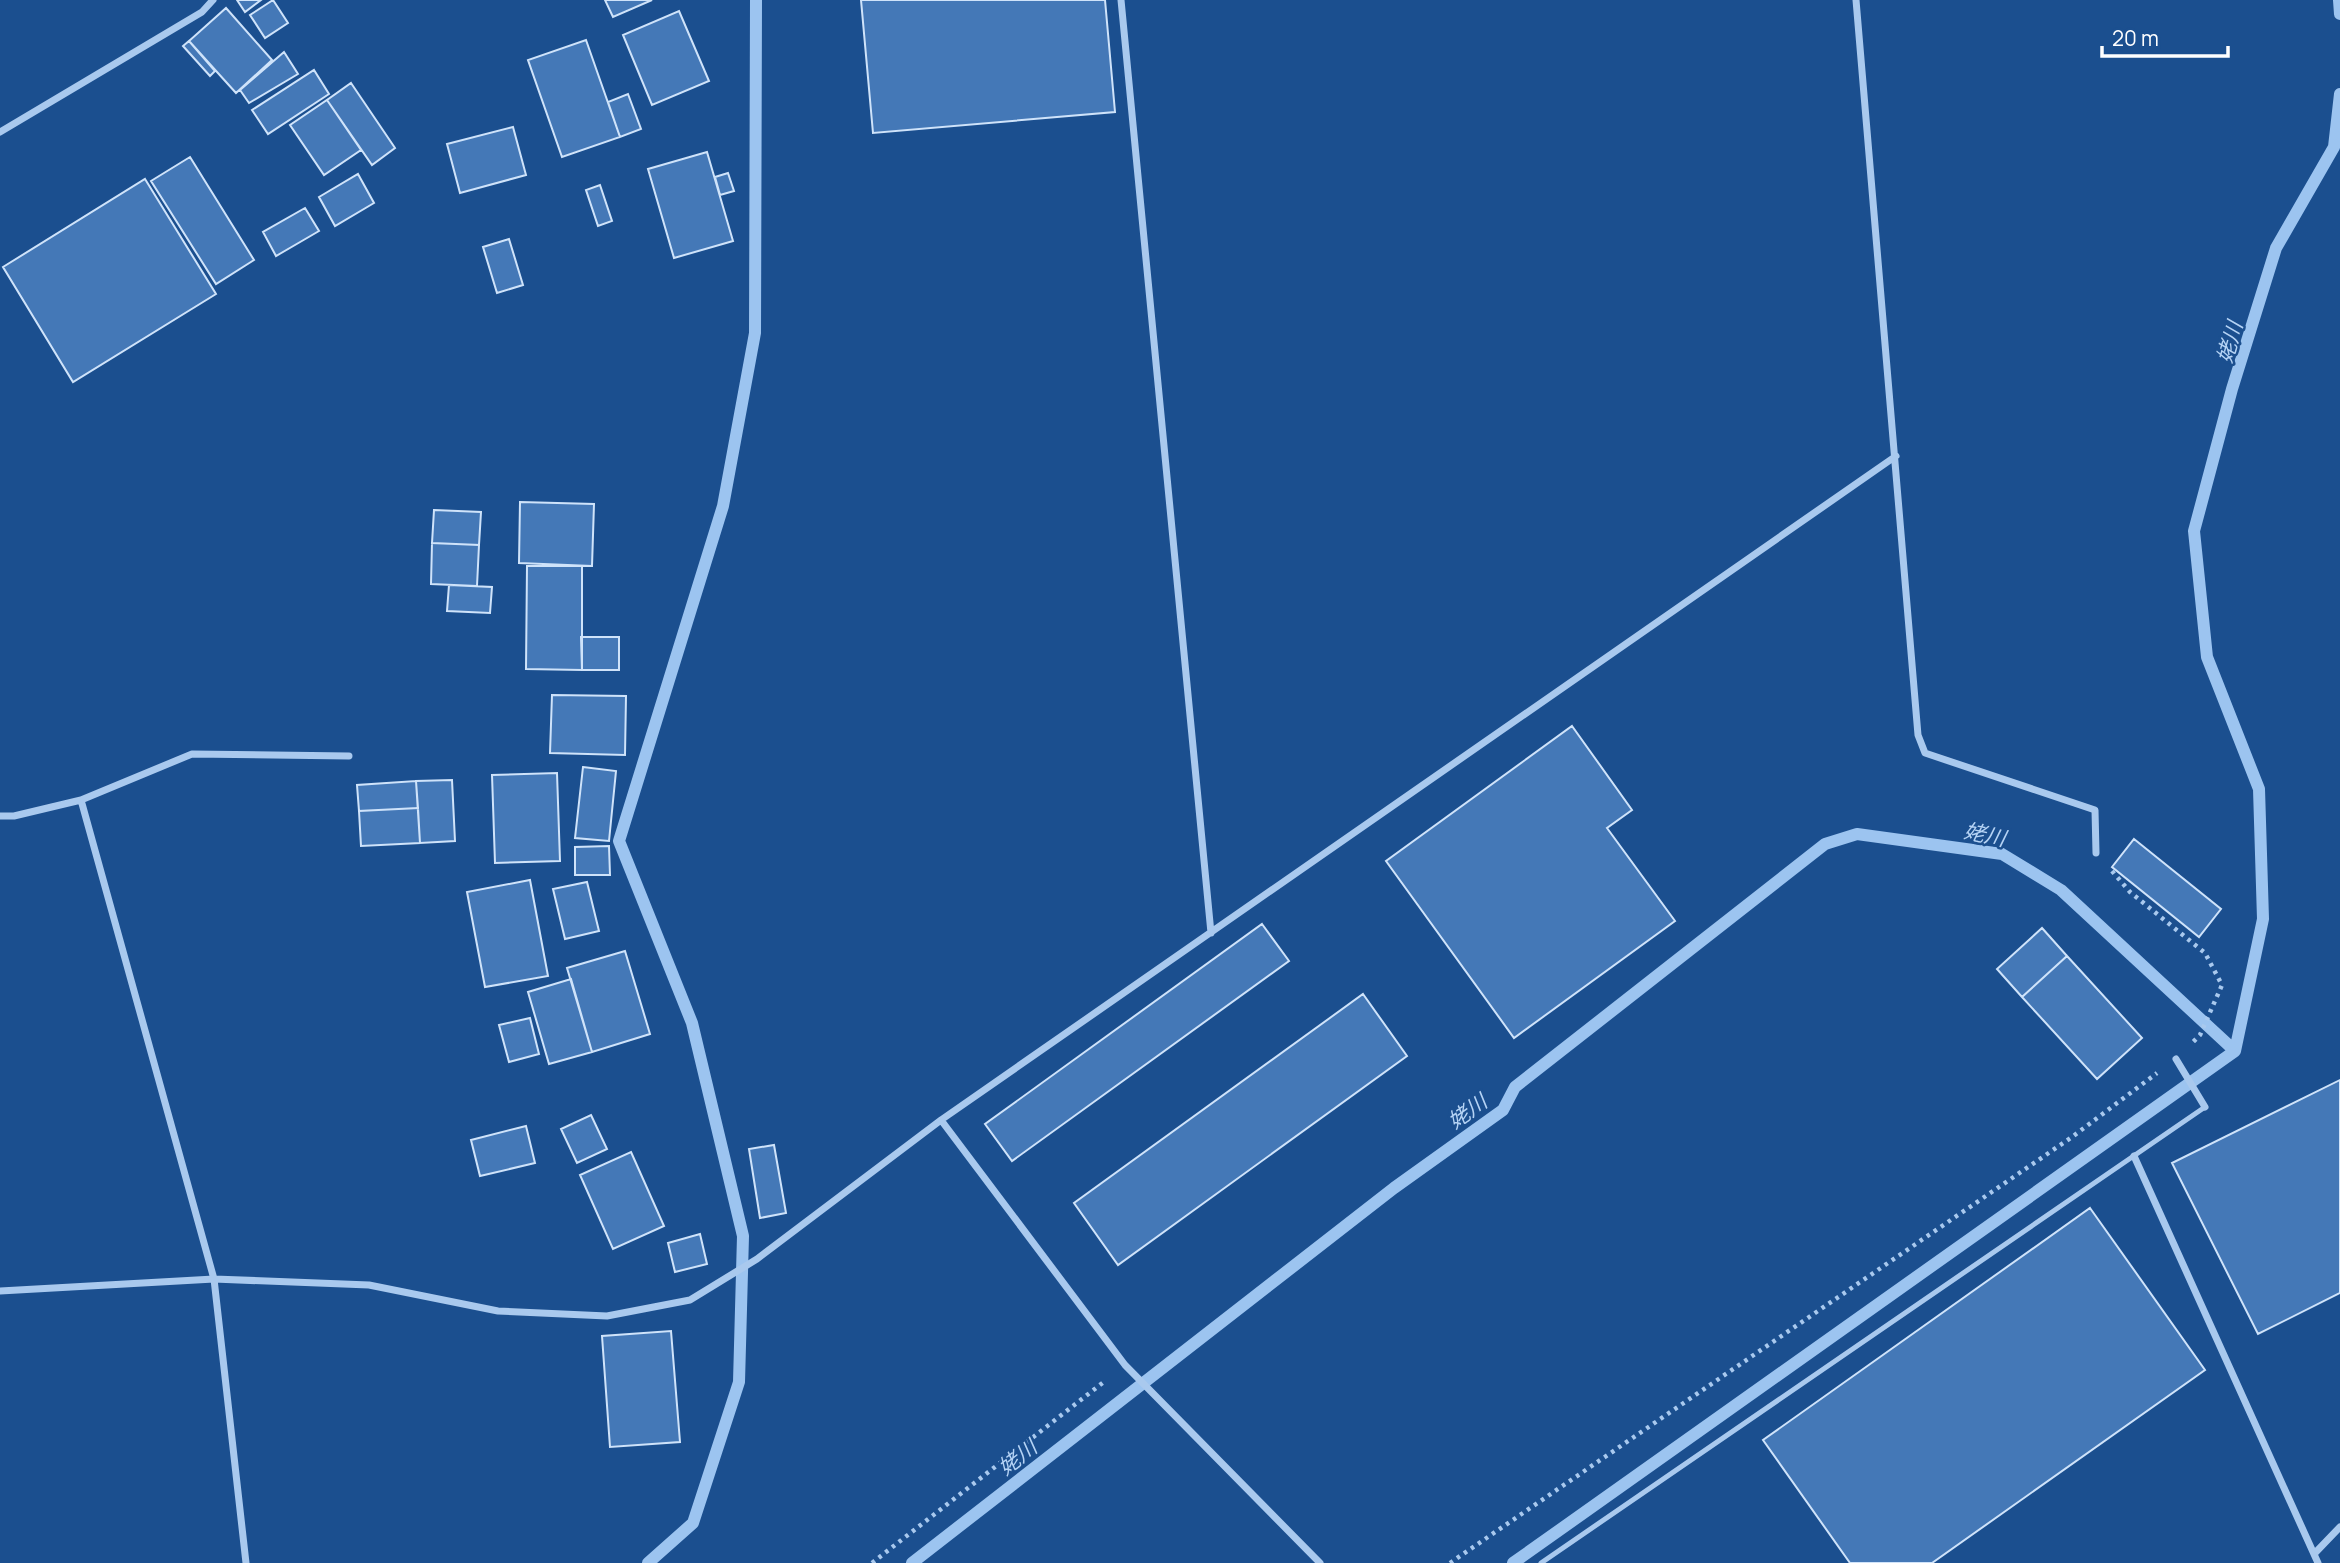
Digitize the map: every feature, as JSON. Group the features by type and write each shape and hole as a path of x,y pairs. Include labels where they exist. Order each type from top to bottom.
{"street":[{"path":"0,132 202,12 213,0"},
{"path":"1121,0 1211,933"},
{"path":"1856,0 1918,735 1926,753 2095,810 2096,853"},
{"path":"0,1291 214,1279 369,1285 512,1312 607,1316 690,1300 757,1259 940,1120 1896,456"},
{"path":"0,816 14,816 81,800 191,754 348,756"},
{"path":"81,800 214,1279 246,1563"},
{"path":"2176,1059 2205,1107"},
{"path":"940,1120 1125,1366 1320,1563"},
{"path":"2134,1156 2318,1563"},
{"path":"2315,1553 2340,1527"}],"lane":[{"path":"1541,1563 2205,1107"}],"path":[{"path":"1451,1563 2049,1153 2176,1059 2200,1035 2222,985 2205,953 2130,892 2096,853"},
{"path":"872,1563 1125,1366"}],"building":[{"path":"237,0 261,0 245,12"},
{"path":"273,0 288,23 265,38 250,15"},
{"path":"605,0 652,0 613,17"},
{"path":"861,0 1105,0 1115,112 873,133"},
{"path":"226,8 272,60 236,93 189,41"},
{"path":"679,11 709,81 652,105 623,35"},
{"path":"586,40 620,137 562,157 528,60"},
{"path":"189,41 215,71 210,76 183,46"},
{"path":"284,52 298,74 249,103 240,90"},
{"path":"314,70 329,94 268,134 252,110"},
{"path":"351,83 395,148 372,165 327,100"},
{"path":"628,94 641,129 620,137 608,102"},
{"path":"327,100 361,150 324,175 290,125"},
{"path":"513,127 526,175 460,193 447,144"},
{"path":"707,152 733,241 674,258 648,169"},
{"path":"190,157 254,260 216,284 151,181"},
{"path":"728,173 734,191 720,195 715,177"},
{"path":"358,174 374,203 335,226 319,197"},
{"path":"145,179 216,294 73,382 3,267"},
{"path":"600,185 612,221 598,226 586,190"},
{"path":"305,208 319,231 276,256 263,232"},
{"path":"509,239 523,285 497,293 483,247"},
{"path":"520,502 594,504 592,566 519,563"},
{"path":"434,510 481,512 479,545 432,543"},
{"path":"432,543 479,545 477,586 431,584"},
{"path":"527,566 582,566 582,670 526,669"},
{"path":"449,585 492,587 490,613 447,611"},
{"path":"581,637 619,637 619,670 582,670"},
{"path":"552,695 626,696 625,755 550,753"},
{"path":"1572,726 1632,810 1607,828 1675,921 1514,1038 1386,861"},
{"path":"583,767 616,771 609,841 575,838"},
{"path":"557,773 560,861 495,863 492,775"},
{"path":"452,780 455,841 420,843 416,781"},
{"path":"416,781 418,808 359,811 357,785"},
{"path":"418,808 420,843 361,846 359,811"},
{"path":"2134,839 2221,909 2199,937 2112,867"},
{"path":"609,846 610,875 575,875 575,847"},
{"path":"530,880 548,976 485,987 467,892"},
{"path":"587,882 599,931 565,939 553,889"},
{"path":"1262,924 1289,961 1012,1161 985,1124"},
{"path":"2042,928 2067,956 2022,997 1997,969"},
{"path":"625,951 650,1034 592,1052 567,968"},
{"path":"2067,956 2142,1038 2097,1079 2022,997"},
{"path":"571,979 592,1052 549,1064 528,992"},
{"path":"1363,994 1407,1056 1118,1265 1074,1203"},
{"path":"530,1018 539,1054 509,1062 499,1025"},
{"path":"2340,1080 2340,1293 2258,1334 2172,1163"},
{"path":"591,1115 607,1149 577,1163 561,1129"},
{"path":"526,1126 535,1163 480,1176 471,1140"},
{"path":"774,1145 786,1213 760,1218 749,1149"},
{"path":"631,1152 664,1226 613,1249 580,1175"},
{"path":"2090,1208 2205,1370 1932,1563 1850,1563 1763,1440"},
{"path":"700,1234 707,1264 675,1272 668,1243"},
{"path":"671,1331 680,1442 610,1447 602,1336"}],"waterway":[{"path":"648,1563 693,1523 739,1382 743,1236 692,1023 619,841 723,506 755,333 756,0"},
{"name":"姥川","path":"2339,0 2340,14"},
{"name":"姥川","path":"2235,1051 2263,919 2259,789 2207,657 2194,531 2232,389 2276,248 2334,147 2340,94"},
{"name":"姥川","path":"912,1563 1394,1188 1503,1110 1515,1087 1825,844 1857,834 2002,854 2061,890 2235,1051"},
{"path":"1513,1563 2235,1051"}]}
